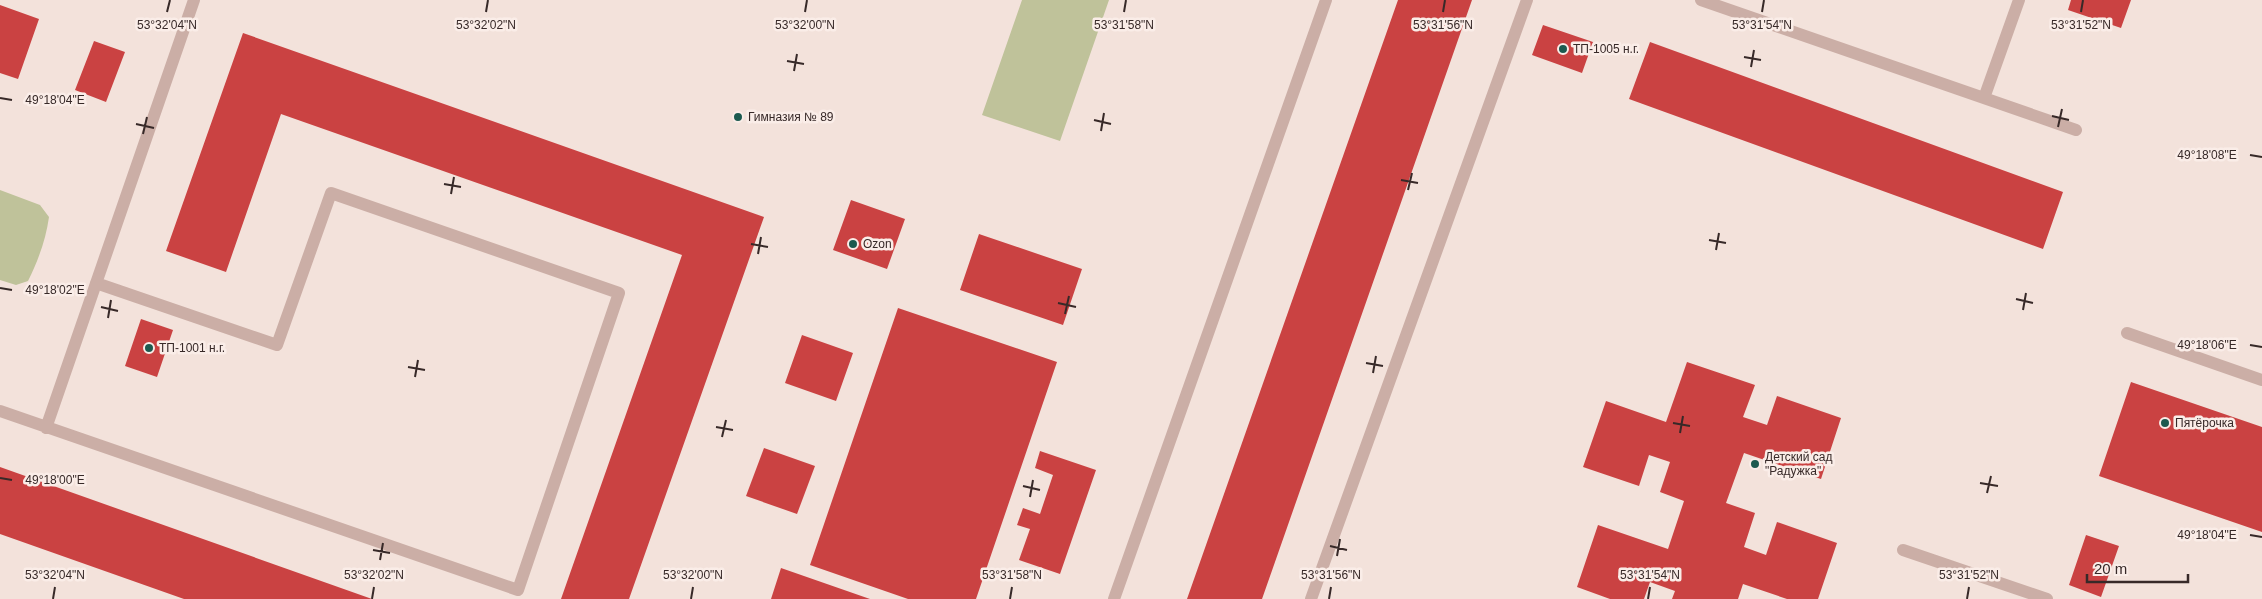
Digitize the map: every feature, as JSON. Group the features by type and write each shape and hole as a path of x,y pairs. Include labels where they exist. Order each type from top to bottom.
{"lane":[{"path":"46,428 194,0"},
{"path":"1114,599 1326,0"},
{"path":"1312,599 1527,0"},
{"path":"1701,0 2076,130"},
{"path":"1984,98 2019,0"},
{"path":"0,412 518,590 619,293 331,193 277,346 96,283"},
{"path":"2127,333 2262,380"},
{"path":"1903,550 2047,599"}],"green space":[{"path":"1022,0 1109,0 1060,141 982,115"},
{"path":"0,190 40,205 49,217 41,250 28,281 16,285 0,280"}],"building":[{"path":"1398,0 1472,0 1262,599 1187,599"},
{"path":"2071,0 2131,0 2121,28 2068,10"},
{"path":"0,5 39,19 18,79 0,73"},
{"name":"ТП-1005 н.г.","path":"1543,25 1593,42 1582,73 1532,55"},
{"path":"243,33 764,217 629,599 561,599 682,255 281,114 226,272 166,251"},
{"path":"94,41 125,52 106,102 75,90"},
{"path":"1650,42 2063,192 2043,249 1629,99"},
{"path":"851,200 905,219 887,269 833,250"},
{"path":"979,234 1082,269 1063,325 960,290"},
{"path":"898,308 1057,362 976,599 908,599 810,565"},
{"name":"ТП-1001 н.г.","path":"141,319 173,330 157,377 125,366"},
{"path":"802,335 853,353 836,401 785,383"},
{"path":"1687,362 1755,385 1743,417 1767,425 1777,396 1841,418 1821,479 1744,453 1726,503 1755,513 1744,547 1766,555 1777,522 1837,543 1818,599 1787,599 1743,584 1738,599 1672,599 1675,591 1650,582 1644,599 1610,599 1577,587 1598,525 1668,549 1684,501 1660,492 1670,462 1649,455 1639,486 1583,467 1606,401 1666,422"},
{"path":"2131,382 2262,427 2262,532 2099,476"},
{"path":"764,448 815,466 797,514 746,496"},
{"path":"1040,451 1096,470 1060,574 1019,560 1030,529 1017,525 1023,508 1040,514 1053,475 1035,468"},
{"path":"0,467 372,599 184,599 0,534"},
{"path":"2086,535 2119,546 2101,597 2069,585"},
{"path":"781,568 870,599 771,599"}],"place":[{"name":"ТП-1005 н.г.","path":"1563,49"},
{"name":"Гимназия № 89","path":"738,117"},
{"name":"Ozon","path":"853,244"},
{"name":"ТП-1001 н.г.","path":"149,348"},
{"name":"Пятёрочка","path":"2165,423"},
{"name":"Детский сад \"Радужка\"","path":"1755,464"}]}
